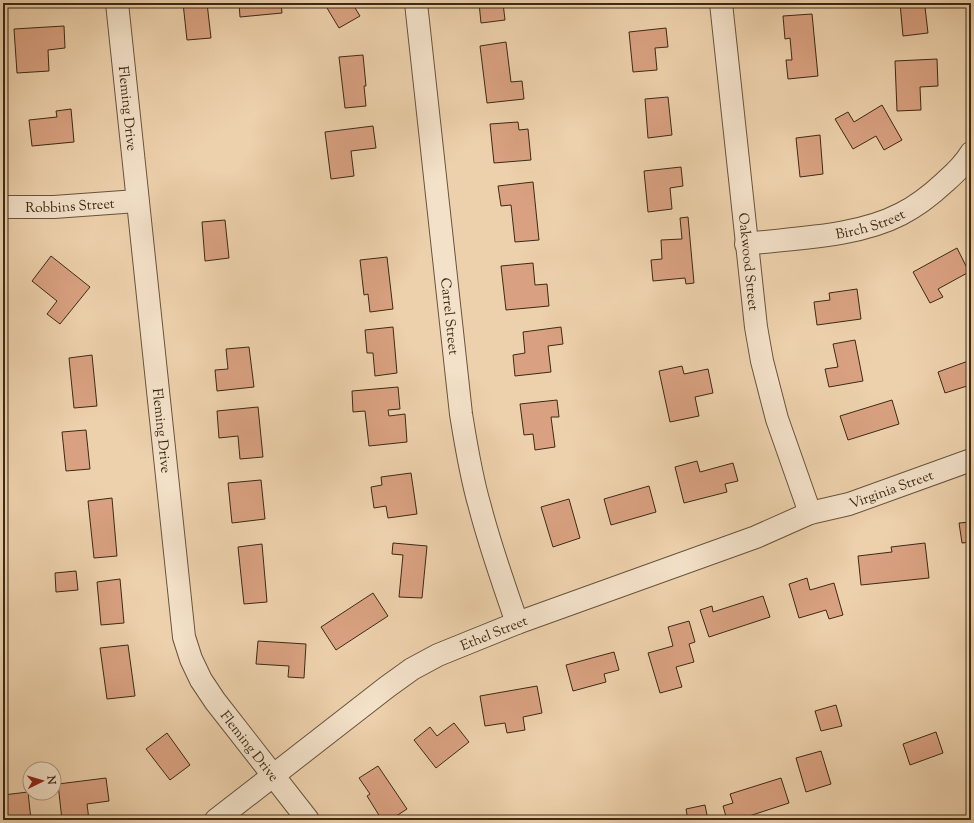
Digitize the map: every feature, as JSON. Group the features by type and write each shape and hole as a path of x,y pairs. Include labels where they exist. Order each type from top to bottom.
{"street":[{"name":"Fleming Drive","path":"117,3 184,637 191,659 201,680 308,820"},
{"name":"Carrel Street","path":"416,3 461,414 468,458 479,506 517,623"},
{"name":"Oakwood Street","path":"720,3 756,327 762,361 777,419 810,513"},
{"name":"Birch Street","path":"746,244 845,232 884,222 912,208 934,193 966,163 971,153"},
{"name":"Robbins Street","path":"3,206 54,207 138,201"},
{"name":"Virginia Street","path":"810,513 849,504 971,460"},
{"name":"Ethel Street","path":"216,820 412,668 438,655 517,623 756,537 810,513"}],"building":[{"path":"27,3 60,3 60,4 27,7"},
{"path":"183,3 207,3 211,38 187,40"},
{"path":"239,3 281,3 282,13 240,17"},
{"path":"324,3 352,3 360,16 339,28"},
{"path":"479,3 503,3 505,20 481,23"},
{"path":"625,3 649,3 625,5"},
{"path":"900,3 940,3 940,6 925,7 928,33 903,36"},
{"path":"812,14 818,76 788,79 786,60 792,60 790,38 785,39 783,16"},
{"path":"64,26 65,48 48,50 49,71 17,73 14,29"},
{"path":"666,28 668,47 655,48 657,70 633,72 629,32"},
{"path":"506,42 511,82 522,81 524,99 487,103 480,46"},
{"path":"363,55 366,106 345,108 339,57"},
{"path":"937,59 938,86 920,87 921,110 897,111 895,61"},
{"path":"668,97 672,135 648,138 645,99"},
{"path":"882,105 902,140 884,150 876,136 853,149 835,119 848,112 854,122"},
{"path":"71,109 74,142 32,146 29,120 57,117 56,111"},
{"path":"518,122 519,130 528,129 531,160 494,163 490,124"},
{"path":"373,126 376,148 351,151 354,176 331,179 325,132"},
{"path":"820,135 823,174 800,177 796,138"},
{"path":"681,167 683,186 670,188 672,209 648,212 644,171"},
{"path":"533,182 539,240 515,242 511,205 501,206 498,186"},
{"path":"688,217 694,283 686,284 685,278 653,281 651,260 662,259 661,240 682,239 680,218"},
{"path":"225,220 229,258 205,261 202,222"},
{"path":"957,248 969,272 938,289 943,297 930,303 913,272"},
{"path":"51,256 90,287 60,324 47,314 57,301 32,281"},
{"path":"387,257 393,309 370,312 368,294 364,295 360,260"},
{"path":"533,263 535,285 547,284 549,306 506,310 501,266"},
{"path":"857,289 861,319 817,325 814,302 830,300 829,293"},
{"path":"393,327 397,373 375,376 373,353 367,353 365,330"},
{"path":"561,327 563,344 548,346 551,372 515,376 513,355 525,353 523,332"},
{"path":"855,340 863,381 829,387 825,369 838,367 833,344"},
{"path":"249,347 254,387 217,391 215,370 228,369 226,349"},
{"path":"92,355 97,406 74,408 69,358"},
{"path":"971,360 971,397 967,386 945,393 938,372"},
{"path":"682,366 684,374 708,369 713,393 695,397 699,416 670,422 659,371"},
{"path":"398,387 400,409 388,410 389,416 405,414 407,442 369,446 365,411 353,412 352,391"},
{"path":"557,400 559,417 551,417 555,447 535,450 533,434 524,435 520,404"},
{"path":"892,400 899,424 848,440 840,416"},
{"path":"258,407 263,457 240,459 238,436 219,438 217,411"},
{"path":"86,430 90,469 66,471 62,432"},
{"path":"697,461 700,472 733,463 738,481 725,484 727,492 684,503 675,467"},
{"path":"411,473 417,514 388,518 386,506 374,508 371,487 382,485 381,477"},
{"path":"261,480 265,519 232,523 228,483"},
{"path":"649,486 656,512 611,525 604,499"},
{"path":"112,498 117,556 94,558 88,501"},
{"path":"569,499 580,538 553,547 541,507"},
{"path":"971,522 971,542 962,543 959,523"},
{"path":"393,543 427,546 422,598 399,597 403,555 392,554"},
{"path":"925,543 929,578 861,585 858,556 892,552 891,547"},
{"path":"262,544 267,602 244,604 238,547"},
{"path":"76,571 78,590 56,592 55,573"},
{"path":"807,578 810,590 834,583 843,615 829,619 826,610 799,618 789,584"},
{"path":"120,579 124,623 101,625 97,582"},
{"path":"373,593 388,616 336,650 321,627"},
{"path":"763,596 770,617 709,637 700,610 712,606 713,612"},
{"path":"689,621 695,642 689,644 694,662 676,667 682,687 660,693 648,653 673,646 668,627"},
{"path":"258,641 306,644 304,678 288,677 289,666 256,664"},
{"path":"128,645 135,696 107,699 100,648"},
{"path":"614,652 619,670 604,674 606,682 573,691 566,665"},
{"path":"537,686 542,713 523,717 525,730 507,733 505,723 485,726 480,696"},
{"path":"836,705 842,726 821,731 815,711"},
{"path":"971,705 971,718 967,706"},
{"path":"454,723 469,742 436,768 414,740 430,727 437,736"},
{"path":"936,732 943,753 910,765 903,744"},
{"path":"167,733 190,765 170,780 146,749"},
{"path":"821,751 831,784 806,792 796,758"},
{"path":"378,766 407,809 390,820 382,820 367,796 370,794 359,778"},
{"path":"106,778 109,801 87,804 89,820 62,820 60,801 62,801 62,784"},
{"path":"781,778 789,803 737,820 727,820 723,806 733,803 730,794"},
{"path":"22,793 22,801 29,801 31,820 5,820 3,818 3,795"},
{"path":"705,805 708,820 688,820 686,809"}]}
